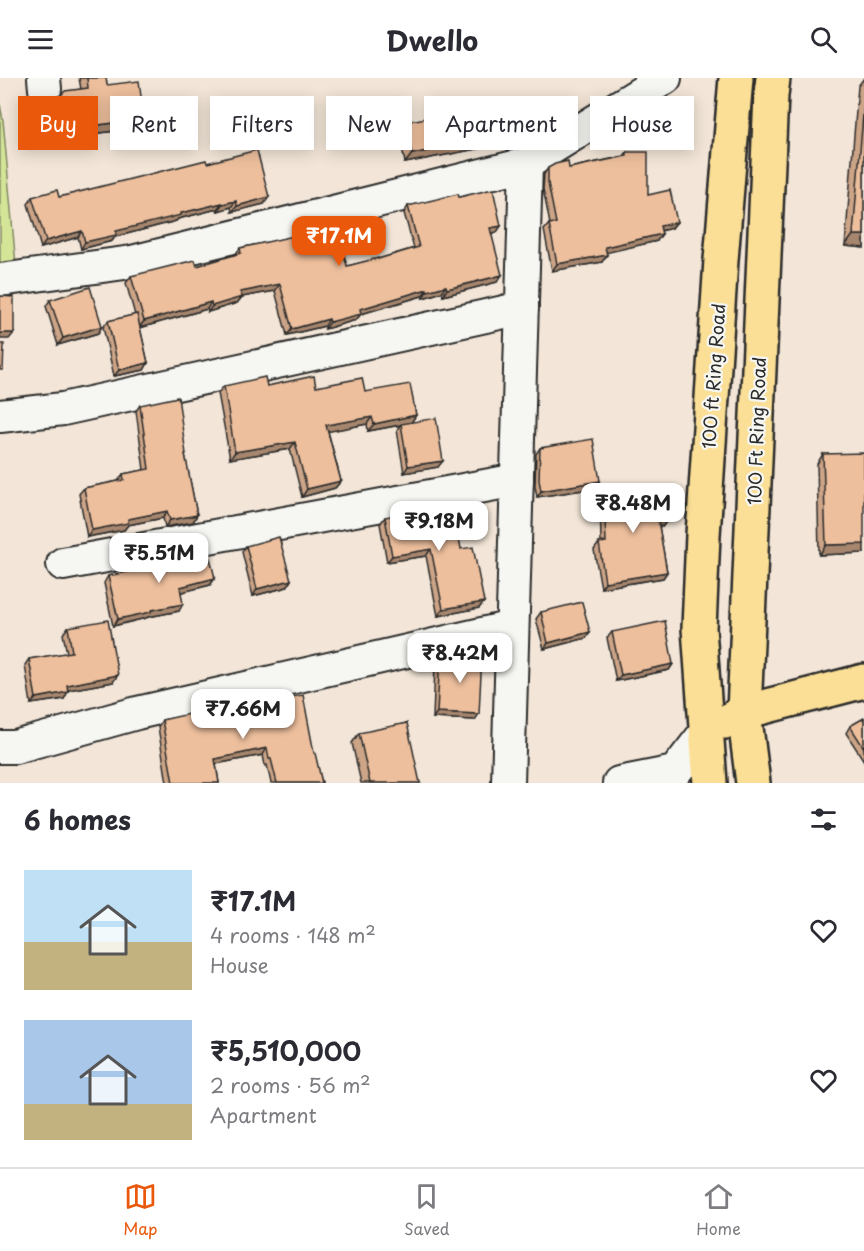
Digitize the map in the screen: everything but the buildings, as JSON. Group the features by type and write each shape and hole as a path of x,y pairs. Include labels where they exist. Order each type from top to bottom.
{"main road":[{"name":"100 ft Ring Road","path":"710,783 699,628 721,260 736,78"},
{"name":"100 Ft Ring Road","path":"753,783 744,712 773,78"},
{"path":"706,732 744,712 864,681"}],"street":[{"path":"0,280 132,262 526,164 665,78"},
{"path":"508,783 526,164"},
{"path":"0,416 63,409 522,308"},
{"path":"63,564 517,480"},
{"path":"0,747 15,747 137,713 512,627"},
{"path":"618,783 675,772 706,732"}],"green space":[{"path":"0,104 16,266 0,268"}]}
